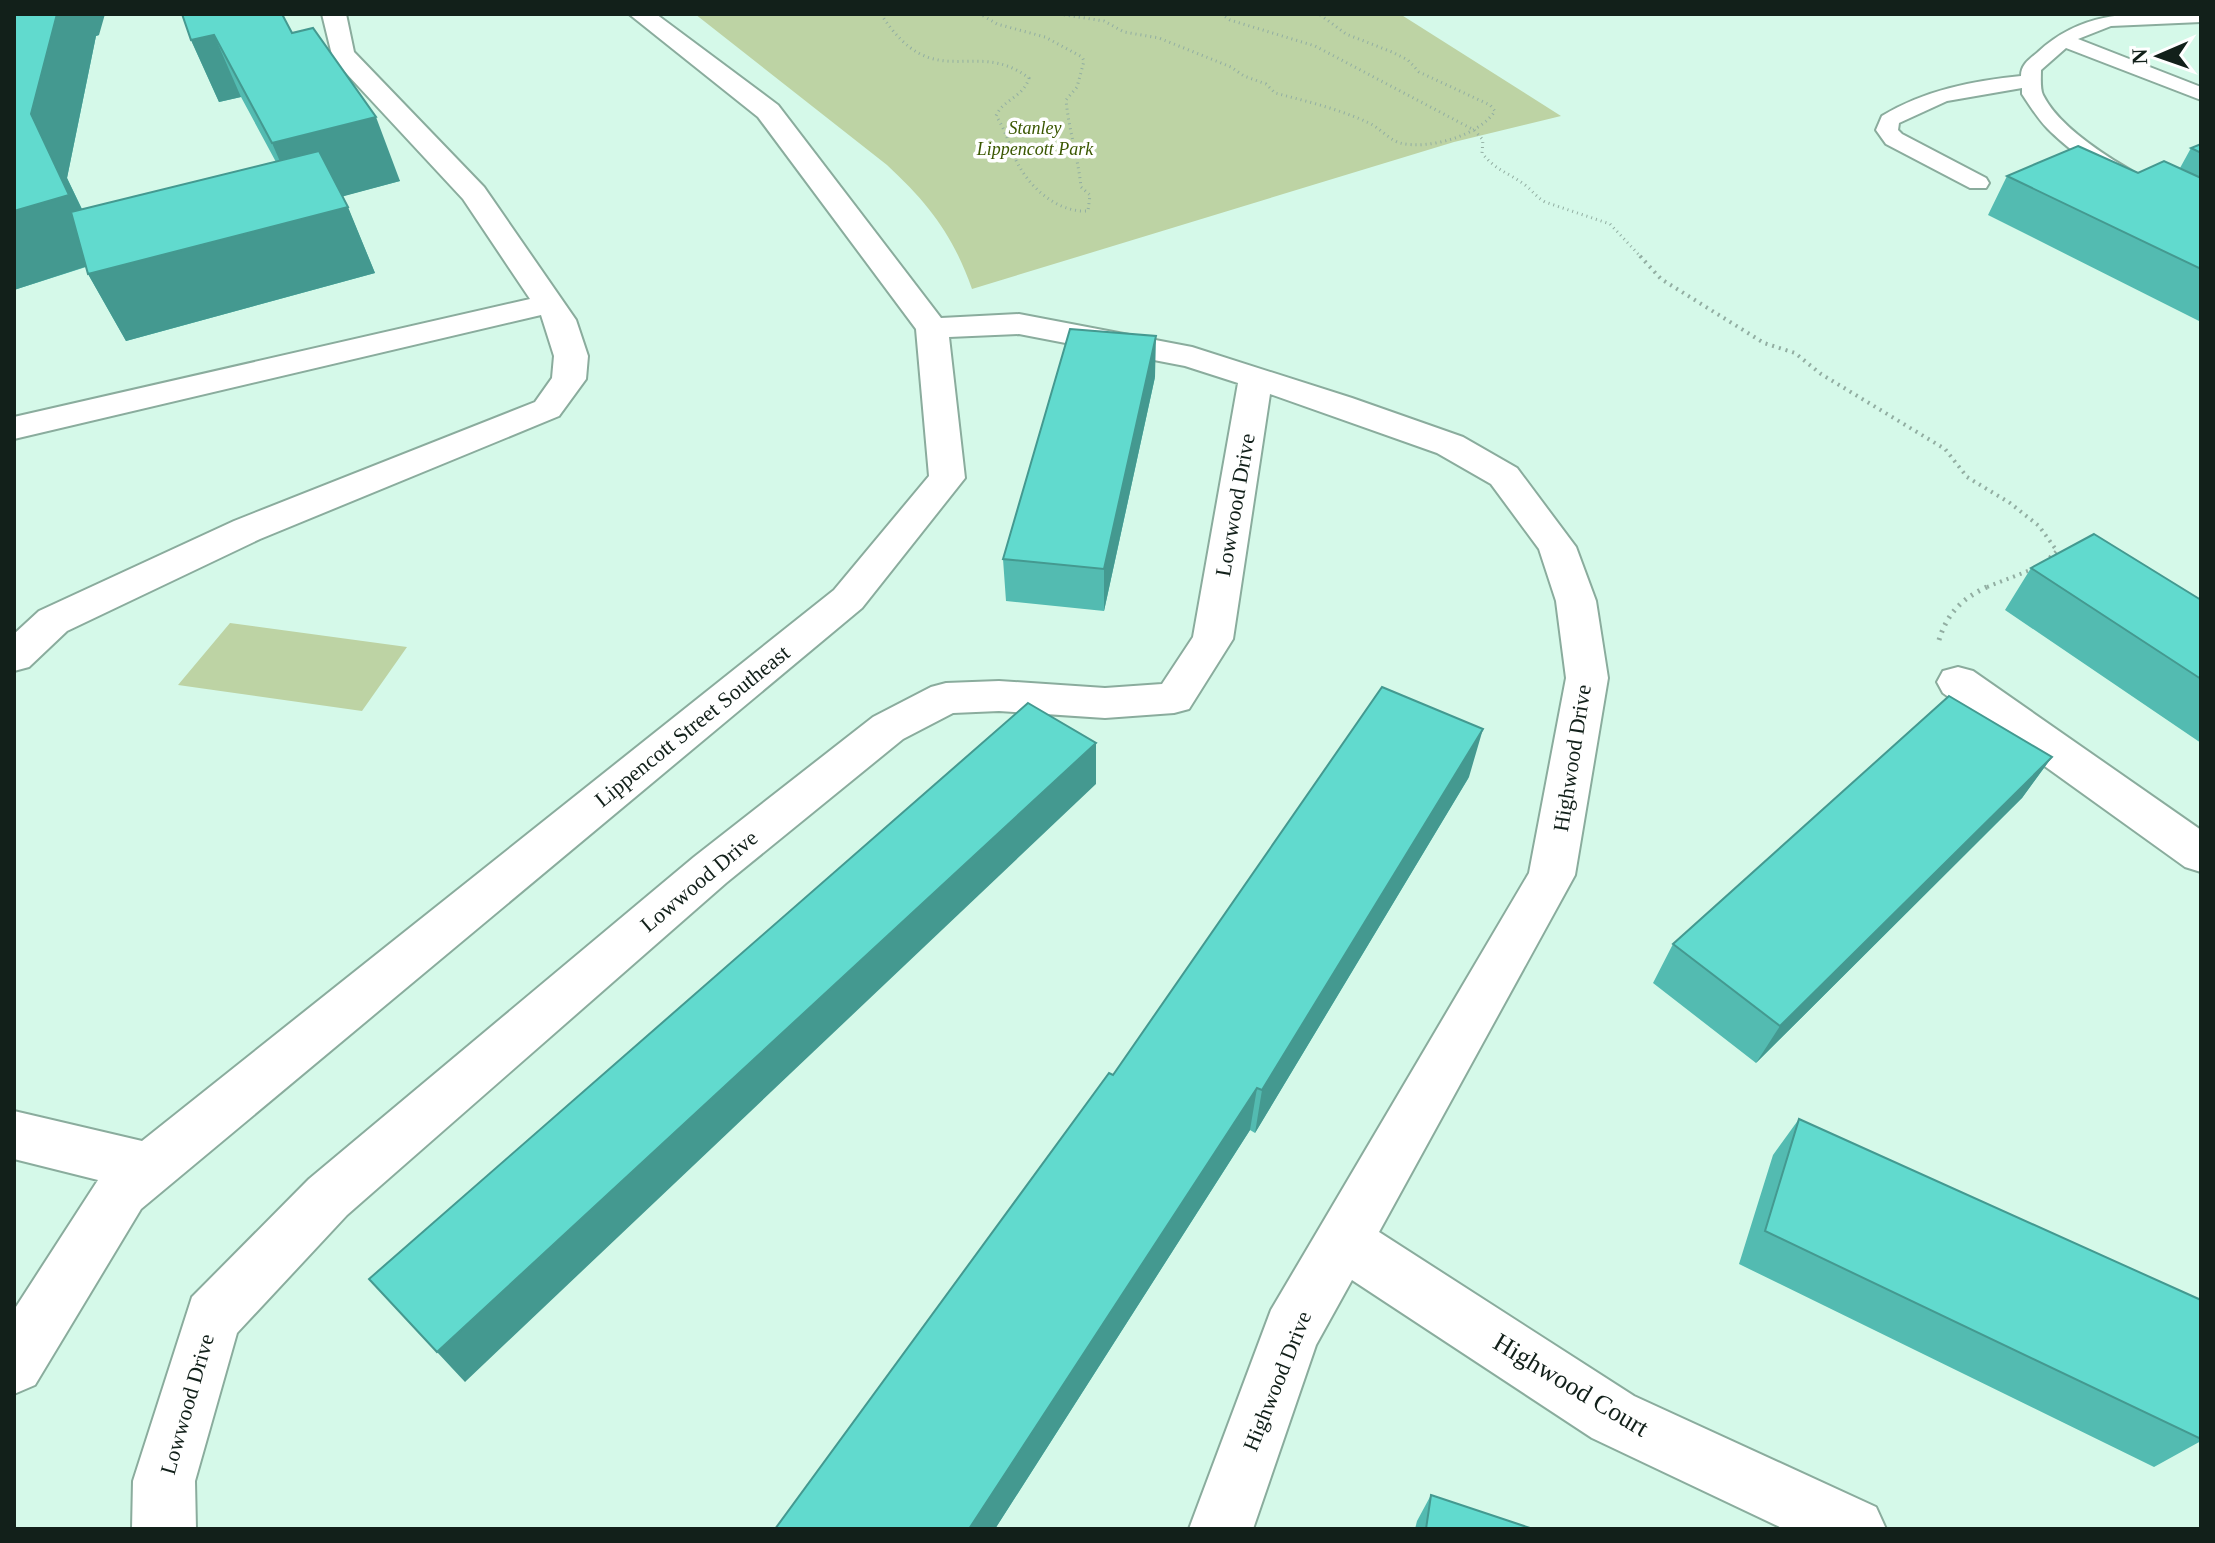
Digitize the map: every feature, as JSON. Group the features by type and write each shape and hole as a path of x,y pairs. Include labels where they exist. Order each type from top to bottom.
{"street":[{"path":"14,657 53,621 233,537 547,409 569,379 571,356 560,320 474,193 342,54 334,14"},
{"path":"641,14 768,111 932,328"},
{"path":"14,428 548,304"},
{"name":"Highwood Drive","path":"932,328 1019,324 1192,357 1450,445 1504,476 1557,547 1576,601 1587,678 1552,875 1292,1331 1221,1529"},
{"name":"Lippencott Street Southeast","path":"14,1364 122,1191 848,599 947,478 932,328"},
{"name":"Lowwood Drive","path":"164,1529 164,1481 213,1317 328,1197 710,870 888,728 946,698 999,696 1105,703 1174,698 1213,639 1256,377"},
{"path":"1958,682 2201,854"},
{"path":"14,1135 150,1168"},
{"name":"Highwood Court","path":"1343,1241 1613,1417 1854,1529"}],"lane":[{"path":"2201,16 2111,19 2085,26 2062,40 2031,69 2032,94 2055,124 2101,162 2201,215"},
{"path":"2062,40 2201,94"},
{"path":"1978,183 1894,139 1887,130 1889,120 1942,93 1974,86 2031,81"}],"path":[{"path":"881,14 905,45 925,58 965,64 1005,64 1020,69 1029,78 1028,86 1020,96 1000,106 996,116 1006,130 1015,159 1023,168 1026,180 1059,206 1072,212 1088,211 1090,195 1081,187 1078,159 1069,137 1066,115 1066,100 1077,87 1084,61 1082,57 1045,37 997,24 980,14"},
{"path":"1059,14 1104,21 1124,32 1159,38 1231,67 1244,76 1266,84 1275,93 1372,124 1395,141 1413,144 1433,142 1474,130 1490,121 1495,111 1490,105 1419,72 1408,60 1392,52 1346,34 1319,14"},
{"path":"1221,14 1230,20 1315,46 1474,130 1483,140 1482,153 1494,168 1527,186 1535,197 1610,224 1661,279 1764,343 1795,353 1821,374 1945,449 1967,477 2010,503 2039,526 2057,551 2041,565 1967,594 1942,622 1939,642 1958,682"}],"green space":[{"name":"Stanley Lippencott Park","path":"695,14 1400,14 1561,116 1454,142 972,289 948,236 902,179"},
{"path":"230,623 407,647 362,711 178,685"}],"building":[{"path":"14,14 57,14 31,114 69,195 14,211"},
{"path":"182,14 282,14 292,33 313,28 376,117 272,143 214,35 191,40"},
{"path":"2201,144 2201,153 2191,148"},
{"path":"2078,146 2138,173 2164,161 2201,178 2201,269 2007,176"},
{"path":"319,151 348,207 88,274 71,212"},
{"path":"1070,329 1156,336 1104,569 1003,559"},
{"path":"2094,534 2201,600 2201,679 2031,568"},
{"path":"1382,687 1483,729 1262,1090 1257,1088 969,1529 775,1529 1109,1073 1113,1075"},
{"path":"1949,696 2052,757 1780,1026 1673,944"},
{"path":"1028,703 1096,743 437,1352 369,1279"},
{"path":"1799,1119 2201,1300 2201,1439 1765,1231"},
{"path":"1431,1495 1533,1529 1426,1529"}]}
